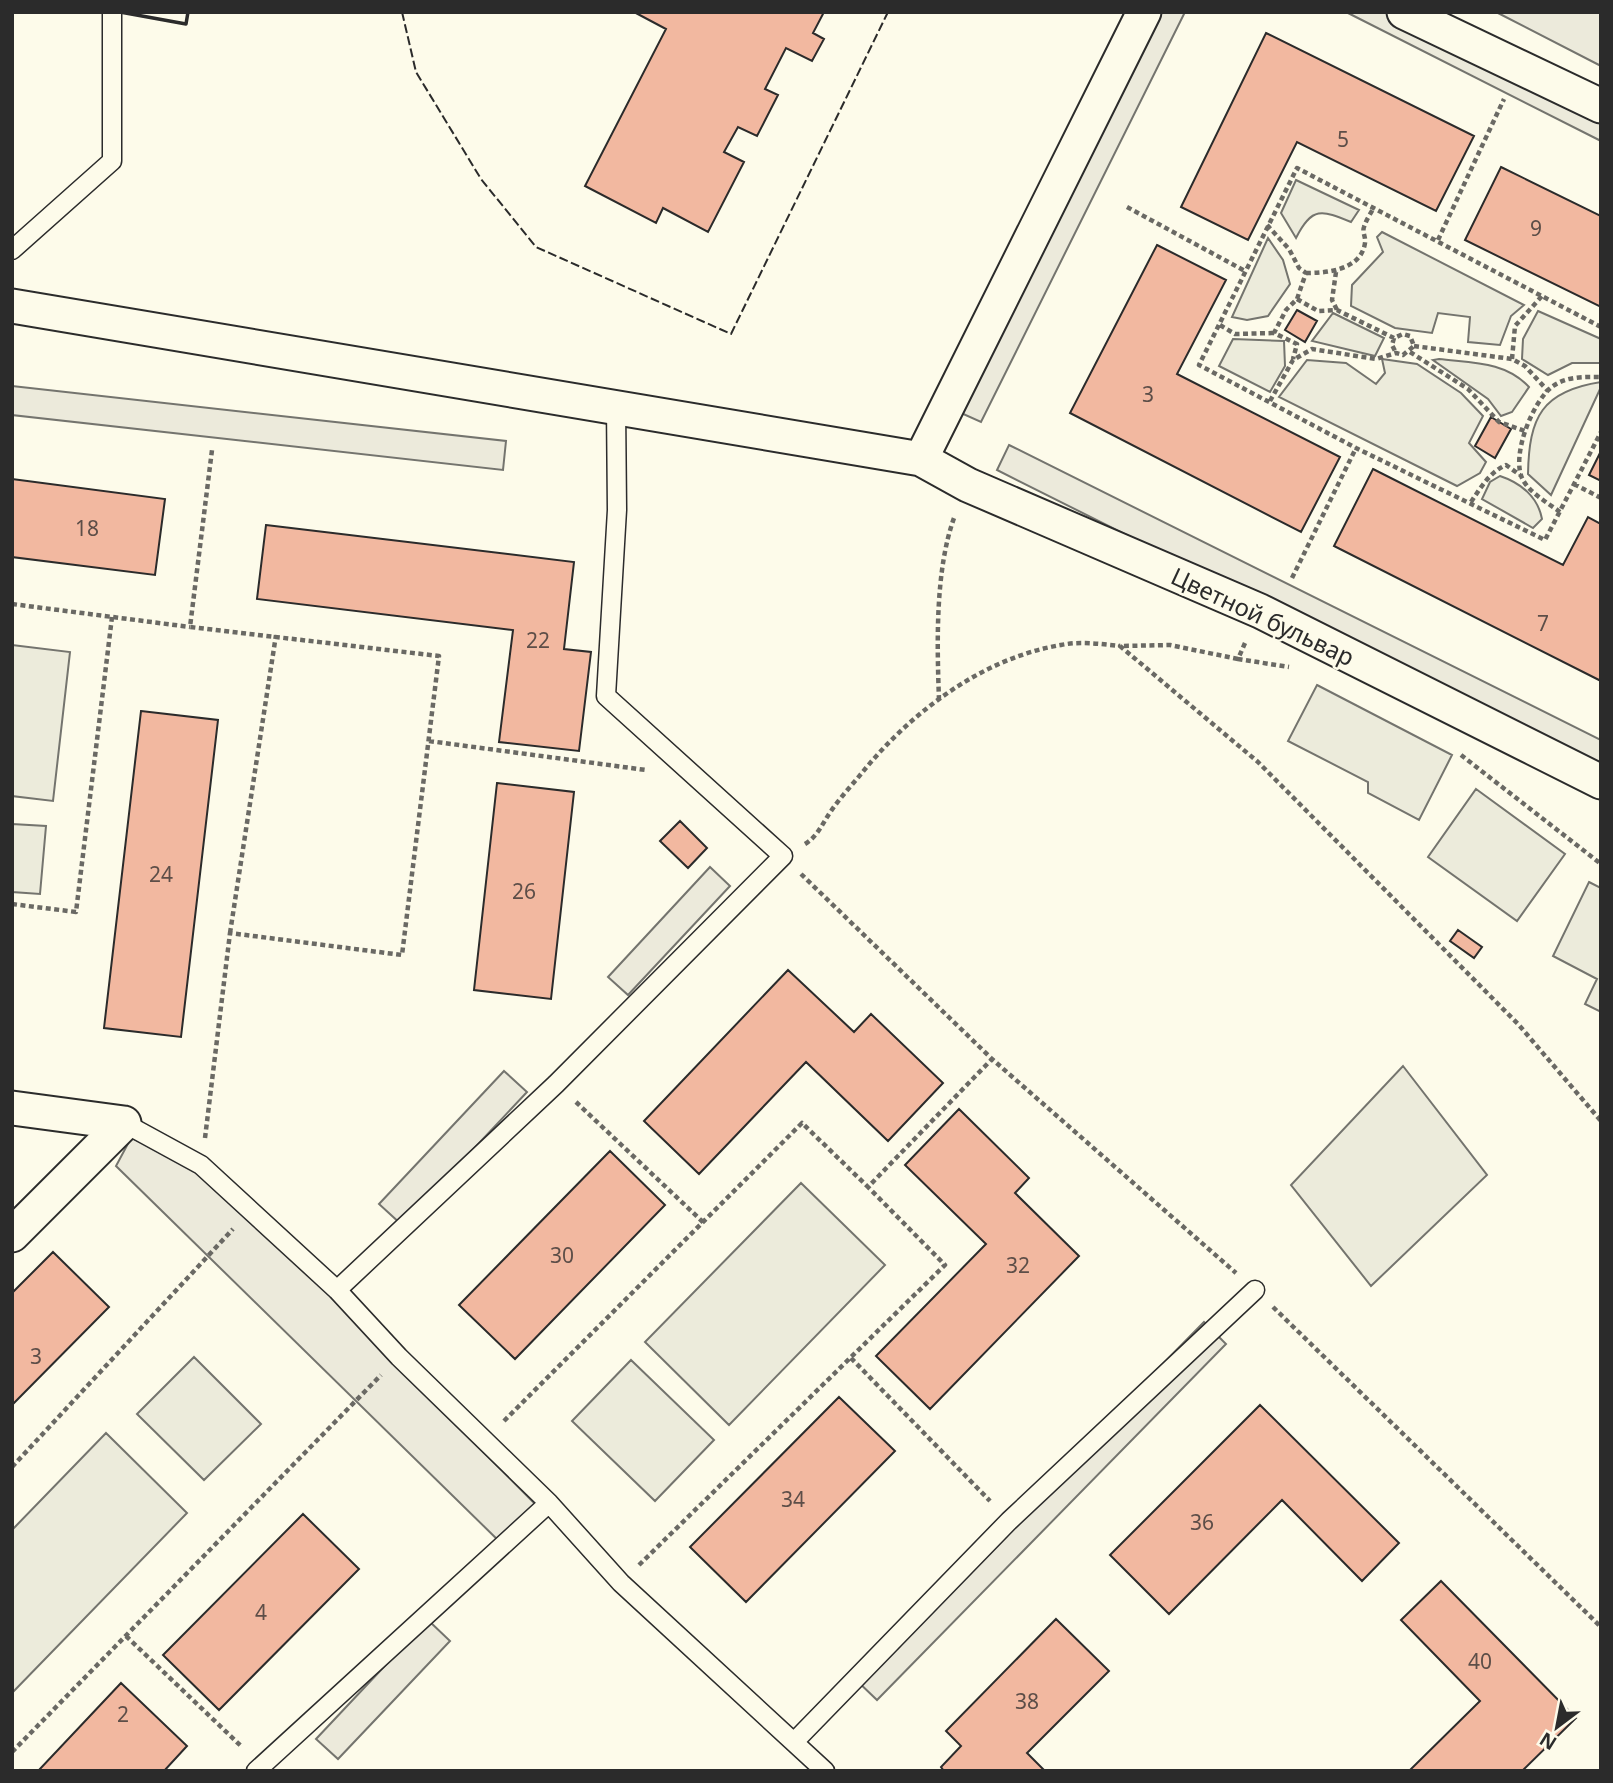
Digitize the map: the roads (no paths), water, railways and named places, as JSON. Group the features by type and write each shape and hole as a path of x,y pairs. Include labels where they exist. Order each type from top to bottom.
{"street":[{"path":"921,459 1143,12"},
{"path":"1417,15 1601,106"},
{"name":"Цветной бульвар","path":"12,306 921,459 968,485 1260,611 1601,782"},
{"path":"12,1108 124,1124"},
{"path":"12,1236 124,1124"}],"lane":[{"path":"12,250 112,161 112,12"},
{"path":"337,1290 556,1084 783,856 606,696 617,510 617,406"},
{"path":"124,1124 201,1165 337,1290 399,1357 549,1503 621,1583 825,1771"},
{"path":"795,1741 1009,1521 1255,1290"},
{"path":"259,1768 549,1503"}]}
